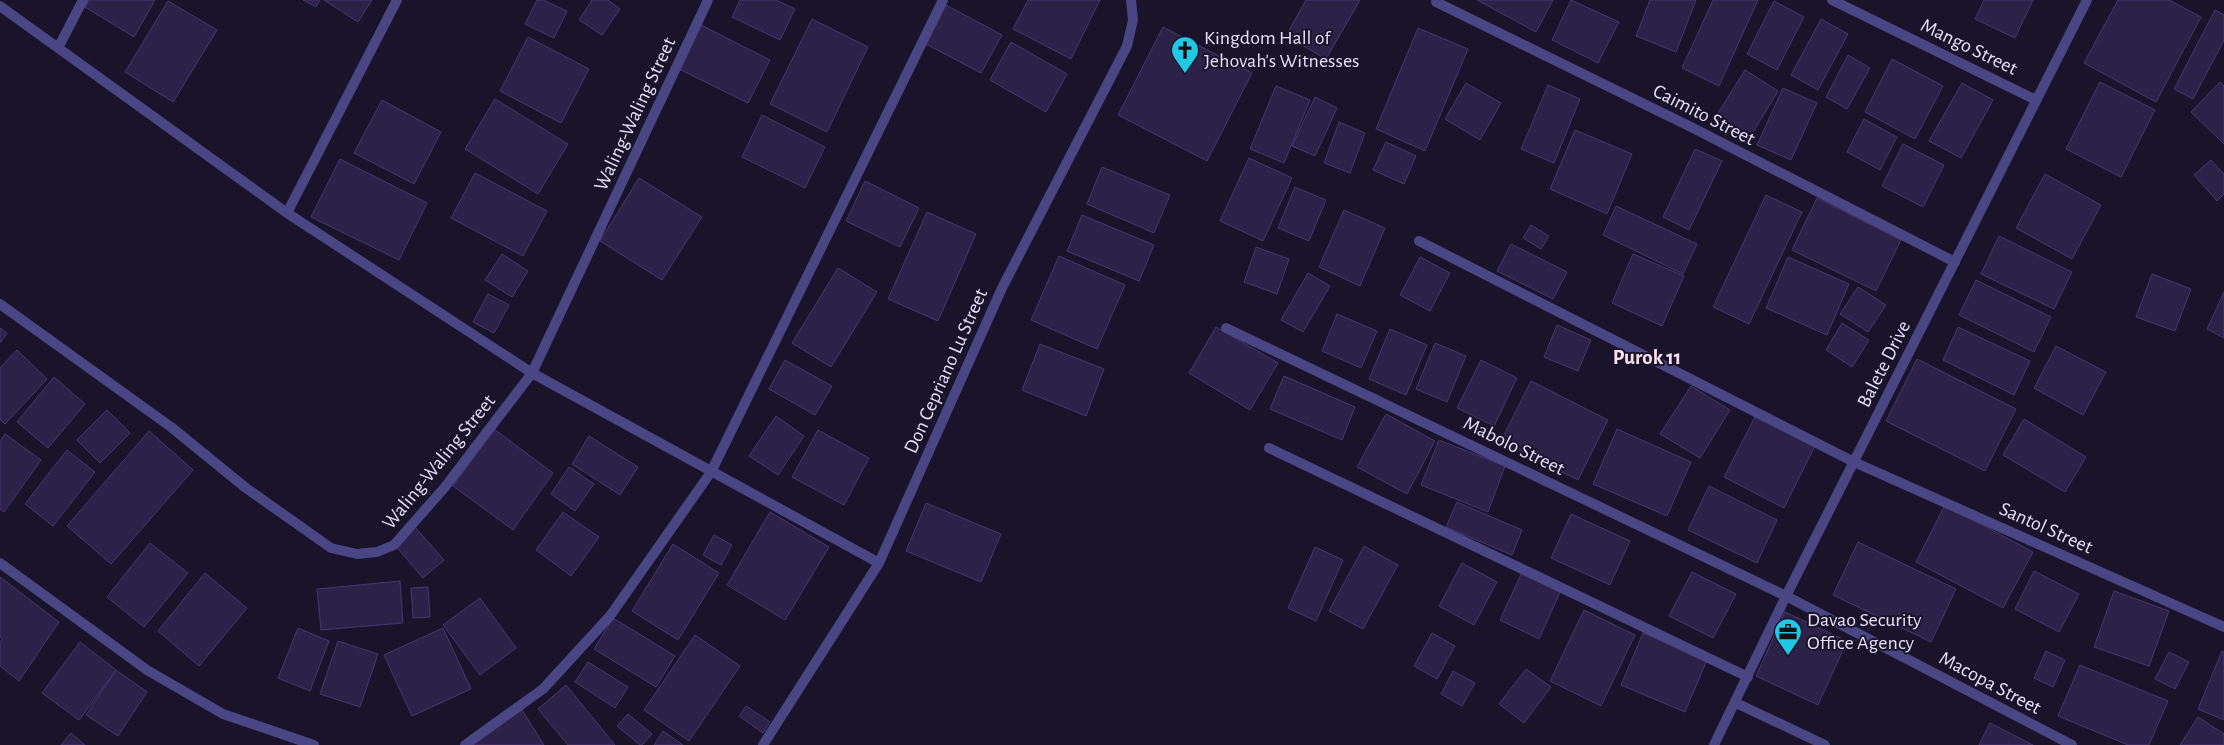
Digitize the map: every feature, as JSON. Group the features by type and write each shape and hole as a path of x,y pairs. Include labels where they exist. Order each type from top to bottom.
{"street":[{"path":"58,48 83,0"},
{"path":"287,213 397,0"},
{"name":"Waling-Waling Street","path":"0,304 171,427 246,488 331,548 357,554 377,552 394,545 445,487 532,374 708,0"},
{"path":"465,745 543,689 610,616 711,472 943,0"},
{"name":"Don Cepriano Lu Street","path":"763,745 880,563 1002,288 1127,46 1133,20 1130,0"},
{"name":"Mango Street","path":"1832,0 2036,100"},
{"name":"Balete Drive","path":"1714,745 1786,596 2088,0"},
{"name":"Caimito Street","path":"1436,2 1690,127 1955,262"},
{"path":"0,6 287,213 532,374 880,563"},
{"name":"Santol Street","path":"1419,240 1854,462 2224,627"},
{"name":"Mabolo Street","path":"1226,328 1786,596"},
{"path":"1269,448 1748,677"},
{"path":"0,563 147,670 222,714 314,745"},
{"name":"Macopa Street","path":"1786,596 2072,745"},
{"path":"1736,702 1825,745"}],"building":[{"path":"89,0 155,0 134,37 85,7"},
{"path":"303,0 320,0 316,7"},
{"path":"324,0 372,0 358,22"},
{"path":"537,0 543,0 567,11 554,38 525,24"},
{"path":"592,0 608,0 620,9 602,35 579,20"},
{"path":"740,0 776,0 795,9 780,40 732,17"},
{"path":"1028,0 1100,0 1071,59 1013,29"},
{"path":"1306,0 1360,0 1326,59 1286,36"},
{"path":"1477,0 1553,0 1536,32"},
{"path":"1571,0 1619,22 1598,63 1552,40"},
{"path":"1650,0 1696,0 1676,52 1636,36"},
{"path":"1713,0 1758,0 1719,86 1682,68"},
{"path":"1984,0 2033,0 2015,38 1975,19"},
{"path":"2118,0 2169,0 2201,17 2156,102 2084,63"},
{"path":"168,1 217,30 173,102 125,72"},
{"path":"1774,1 1804,17 1777,70 1747,54"},
{"path":"946,5 1002,35 981,73 926,44"},
{"path":"2215,10 2224,15 2224,40 2193,99 2174,89"},
{"path":"812,19 868,47 827,132 770,104"},
{"path":"1821,19 1848,34 1818,90 1791,75"},
{"path":"699,24 770,60 748,103 677,68"},
{"path":"1163,27 1252,73 1207,161 1118,115"},
{"path":"1418,28 1468,49 1425,151 1376,129"},
{"path":"528,37 589,69 561,123 500,91"},
{"path":"1011,42 1067,74 1046,112 990,80"},
{"path":"1848,55 1870,68 1847,109 1826,97"},
{"path":"1892,59 1943,86 1915,139 1865,112"},
{"path":"1745,70 1778,91 1749,139 1715,118"},
{"path":"2100,82 2155,110 2121,177 2066,149"},
{"path":"2220,82 2224,86 2224,144 2191,112"},
{"path":"1466,83 1501,103 1480,140 1445,119"},
{"path":"1962,83 1993,100 1961,158 1929,141"},
{"path":"1548,85 1580,99 1554,163 1521,149"},
{"path":"1276,86 1310,100 1284,163 1250,149"},
{"path":"1783,88 1817,103 1791,160 1757,145"},
{"path":"1315,97 1337,108 1315,156 1292,146"},
{"path":"495,99 568,144 538,194 465,149"},
{"path":"382,100 441,132 414,184 354,153"},
{"path":"762,115 825,147 805,188 742,157"},
{"path":"1864,119 1897,137 1880,170 1847,152"},
{"path":"1339,122 1365,133 1350,173 1324,163"},
{"path":"1575,130 1632,154 1607,214 1550,189"},
{"path":"1386,142 1416,156 1404,184 1373,170"},
{"path":"1903,144 1944,165 1923,207 1882,186"},
{"path":"1695,149 1722,161 1689,230 1663,217"},
{"path":"1249,158 1292,178 1263,241 1220,221"},
{"path":"340,159 427,203 399,260 311,217"},
{"path":"2211,160 2224,174 2224,194 2217,201 2194,175"},
{"path":"1102,167 1170,195 1154,233 1087,204"},
{"path":"475,173 547,211 523,256 451,218"},
{"path":"2045,174 2101,205 2072,259 2016,228"},
{"path":"639,178 702,217 662,280 600,241"},
{"path":"865,181 919,208 900,247 846,221"},
{"path":"1295,187 1326,200 1309,241 1278,228"},
{"path":"1766,195 1802,212 1749,324 1713,307"},
{"path":"1817,198 1901,240 1876,291 1792,250"},
{"path":"1616,206 1697,244 1683,274 1603,235"},
{"path":"1344,210 1385,228 1360,286 1319,267"},
{"path":"927,212 976,234 938,321 888,299"},
{"path":"1082,215 1154,245 1139,281 1067,251"},
{"path":"1531,225 1549,236 1541,249 1523,238"},
{"path":"1999,236 2072,272 2054,309 1981,274"},
{"path":"1511,244 1567,272 1553,299 1497,271"},
{"path":"1256,247 1289,259 1277,294 1244,282"},
{"path":"502,254 528,271 512,297 485,280"},
{"path":"1633,254 1684,276 1662,326 1612,303"},
{"path":"1059,256 1125,285 1097,349 1031,320"},
{"path":"1420,257 1450,273 1430,311 1400,295"},
{"path":"1788,257 1849,284 1827,335 1766,308"},
{"path":"838,268 877,292 831,367 792,343"},
{"path":"1308,273 1330,286 1303,332 1281,320"},
{"path":"2152,274 2191,289 2175,331 2136,317"},
{"path":"1976,280 2051,317 2034,352 1959,315"},
{"path":"1858,287 1886,305 1868,332 1840,314"},
{"path":"2224,292 2224,338 2207,329"},
{"path":"488,294 509,305 494,333 473,322"},
{"path":"1337,314 1377,331 1361,368 1322,351"},
{"path":"1842,323 1869,340 1852,367 1826,350"},
{"path":"1557,325 1591,340 1578,371 1544,357"},
{"path":"1216,327 1278,363 1250,410 1189,373"},
{"path":"1958,327 2030,361 2014,395 1943,360"},
{"path":"0,328 7,333 0,343"},
{"path":"1390,329 1427,345 1406,395 1369,379"},
{"path":"1435,343 1466,356 1447,402 1416,389"},
{"path":"1040,344 1104,369 1086,416 1022,390"},
{"path":"2056,346 2106,372 2083,415 2034,388"},
{"path":"17,350 47,379 5,424 0,419 0,368"},
{"path":"1917,359 2016,409 1985,471 1886,421"},
{"path":"785,360 832,386 815,415 769,389"},
{"path":"1481,360 1517,378 1494,426 1457,408"},
{"path":"1284,376 1355,407 1342,440 1270,409"},
{"path":"54,377 85,404 48,448 17,422"},
{"path":"1531,381 1608,420 1578,480 1501,441"},
{"path":"1691,386 1730,410 1700,458 1660,434"},
{"path":"107,410 130,433 100,463 77,440"},
{"path":"1386,414 1435,441 1407,494 1357,467"},
{"path":"1756,415 1815,446 1784,508 1724,477"},
{"path":"776,416 804,436 778,475 749,456"},
{"path":"2024,419 2086,457 2065,492 2003,455"},
{"path":"494,429 553,473 513,530 453,486"},
{"path":"1617,429 1691,462 1667,516 1593,484"},
{"path":"818,430 869,458 844,505 792,477"},
{"path":"149,431 193,470 111,564 67,526"},
{"path":"5,434 41,460 4,512 0,509 0,441"},
{"path":"589,436 638,467 620,495 572,464"},
{"path":"1439,440 1505,466 1488,512 1421,485"},
{"path":"67,450 95,472 53,526 25,504"},
{"path":"569,467 594,484 575,511 551,494"},
{"path":"1709,486 1777,520 1757,563 1688,530"},
{"path":"1457,502 1522,530 1512,555 1446,527"},
{"path":"926,503 1001,534 981,582 906,551"},
{"path":"1945,505 2033,552 2003,608 1916,562"},
{"path":"563,512 599,537 571,576 536,550"},
{"path":"770,512 829,547 785,620 727,585"},
{"path":"1571,514 1630,541 1610,585 1551,558"},
{"path":"415,527 444,560 423,578 395,545"},
{"path":"714,535 732,545 721,565 703,555"},
{"path":"1858,542 1956,589 1931,642 1833,595"},
{"path":"150,543 188,573 144,627 107,597"},
{"path":"673,544 719,573 678,640 632,611"},
{"path":"1364,546 1398,565 1363,629 1329,611"},
{"path":"1315,547 1343,560 1316,621 1288,608"},
{"path":"1462,563 1497,582 1474,625 1439,606"},
{"path":"1523,570 1562,588 1539,639 1500,620"},
{"path":"2034,571 2079,594 2059,632 2015,609"},
{"path":"1692,572 1736,594 1713,638 1669,616"},
{"path":"205,573 247,608 199,666 158,631"},
{"path":"0,577 59,622 19,681 0,666 0,642 3,639 0,637"},
{"path":"400,581 403,623 321,630 317,589"},
{"path":"428,587 430,617 413,618 411,588"},
{"path":"2114,591 2169,611 2149,666 2094,647"},
{"path":"480,598 516,648 480,675 443,625"},
{"path":"1584,610 1635,635 1601,706 1550,681"},
{"path":"1785,612 1847,641 1818,705 1756,676"},
{"path":"613,618 675,656 656,687 594,649"},
{"path":"298,628 329,641 310,691 278,678"},
{"path":"443,628 471,689 412,716 384,655"},
{"path":"1432,633 1455,646 1437,679 1414,666"},
{"path":"1643,633 1707,660 1685,712 1621,685"},
{"path":"695,635 740,666 689,741 644,710"},
{"path":"338,641 378,654 360,707 320,694"},
{"path":"80,642 116,670 79,720 42,693"},
{"path":"2046,651 2065,660 2053,687 2034,678"},
{"path":"2222,651 2224,652 2224,720 2198,709"},
{"path":"2169,652 2189,662 2175,689 2155,679"},
{"path":"588,662 628,687 615,708 575,682"},
{"path":"2080,665 2168,701 2149,745 2128,745 2058,716"},
{"path":"1526,669 1551,687 1524,723 1499,704"},
{"path":"116,670 147,692 118,736 86,715"},
{"path":"1453,671 1475,683 1462,706 1441,694"},
{"path":"566,685 615,745 568,745 538,709"},
{"path":"746,706 770,722 763,733 739,716"},
{"path":"522,710 544,745 467,745"},
{"path":"628,714 652,734 642,745 617,726"},
{"path":"2198,717 2224,734 2224,745 2180,745"},
{"path":"1990,723 2033,745 1979,745"},
{"path":"663,731 683,745 654,745"},
{"path":"71,733 85,745 61,745"}],"place":[{"name":"Kingdom Hall of Jehovah's Witnesses","path":"1185,74"},
{"name":"Davao Security Office Agency","path":"1788,656"}],"district":[{"name":"Purok 11","path":"1647,357"}]}
